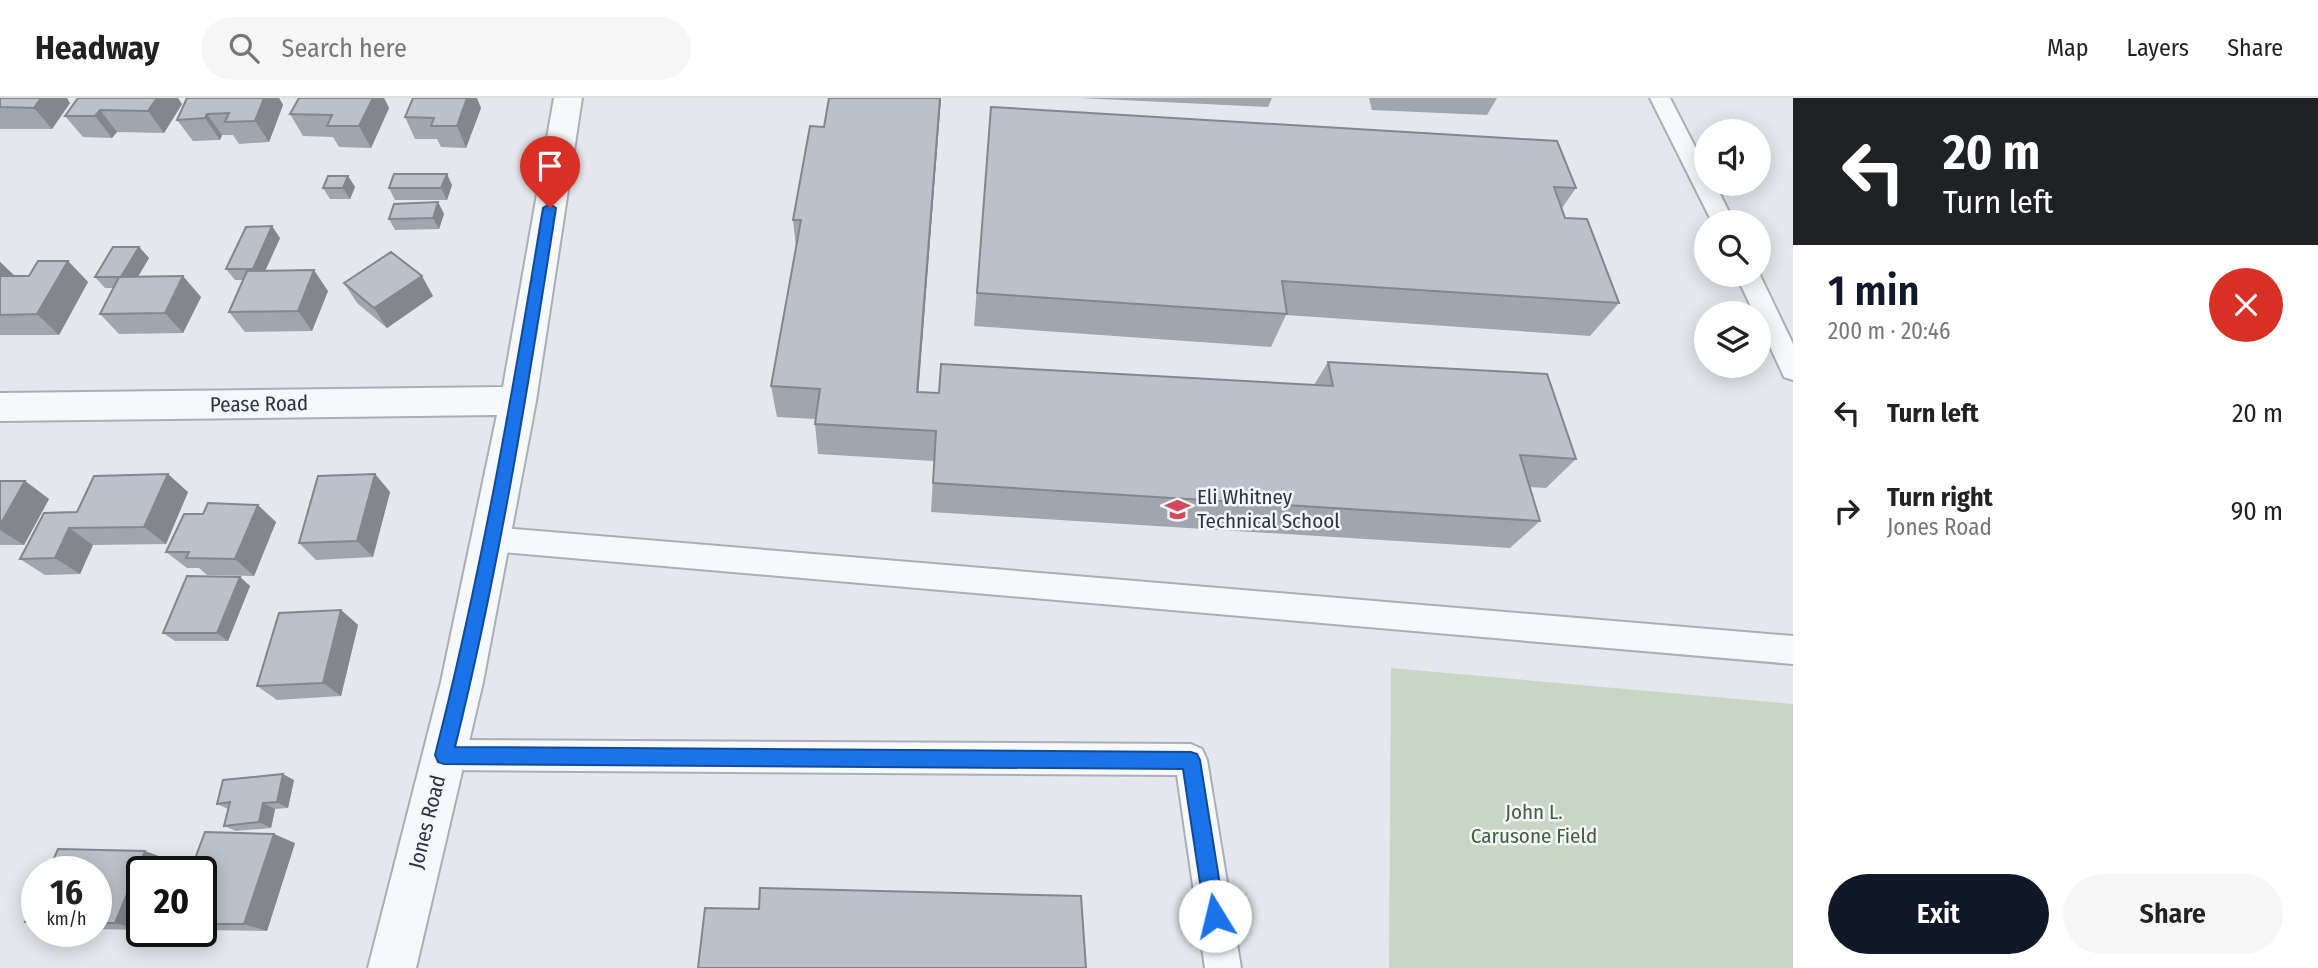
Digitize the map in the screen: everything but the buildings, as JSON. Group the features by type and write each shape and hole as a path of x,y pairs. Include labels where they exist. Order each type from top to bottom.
{"street":[{"name":"Jones Road","path":"392,968 462,682 519,401 568,98"},
{"name":"Pease Road","path":"0,407 519,401"}],"lane":[{"path":"1660,98 1717,210"},
{"path":"1754,287 1793,370"},
{"path":"491,539 1793,650"},
{"path":"444,755 1191,760 1223,968"}],"green space":[{"name":"John L. Carusone Field","path":"1391,668 1793,704 1793,968 1389,968"}],"place":[{"name":"Eli Whitney Technical School","path":"1177,509"}],"route":[{"path":"550,208 519,401 462,682 444,755 1191,760 1215,916"}]}
